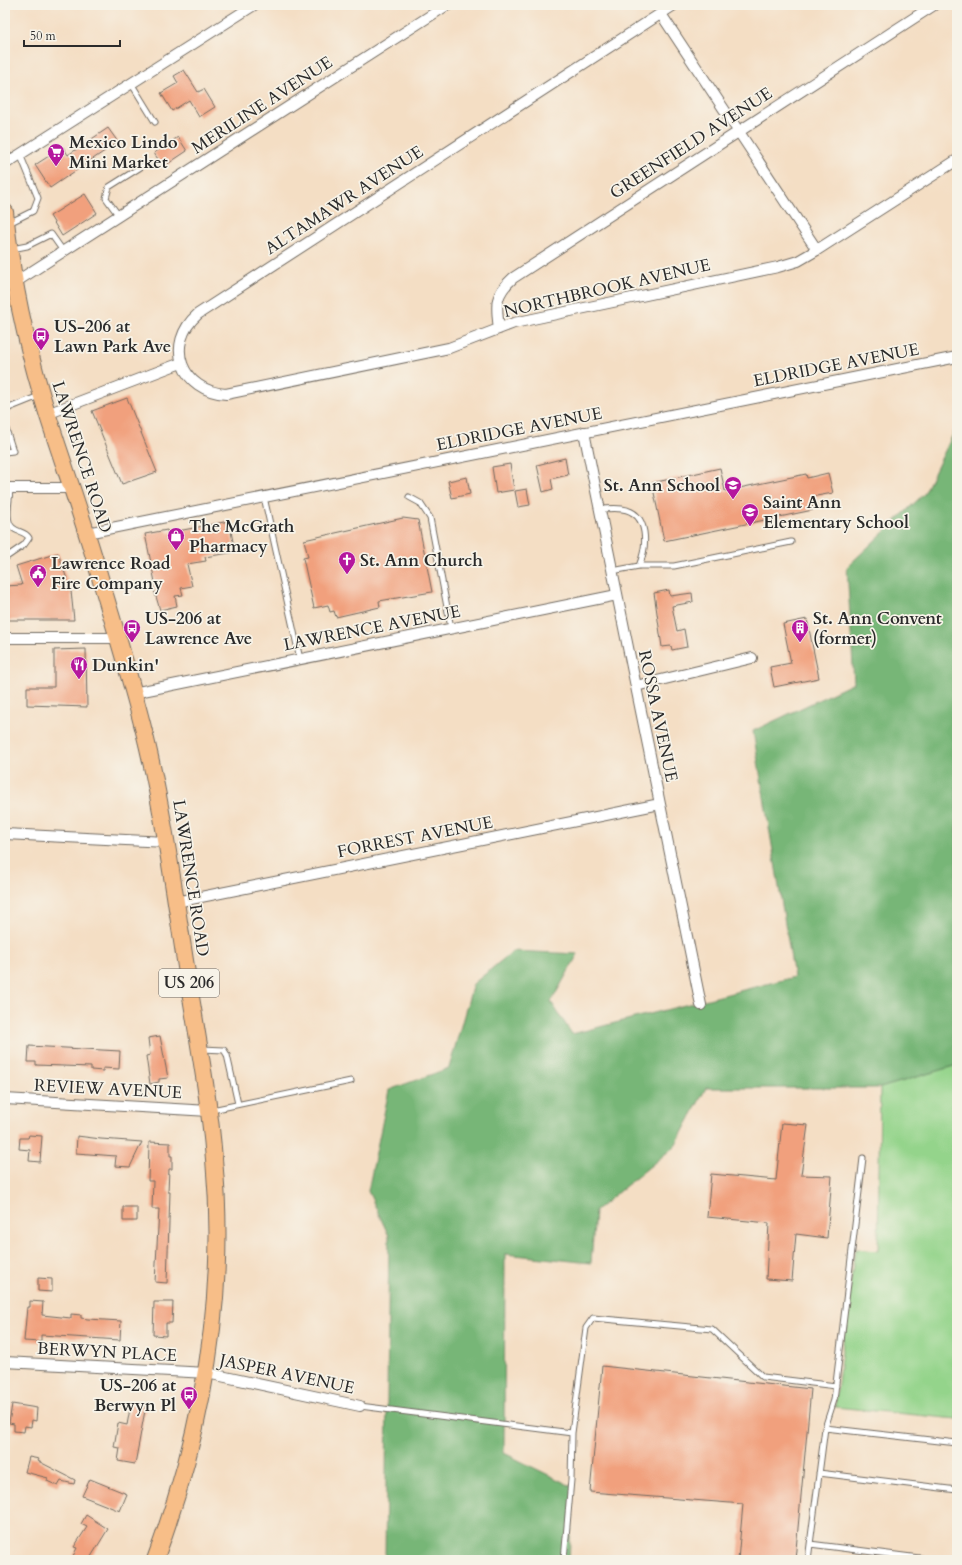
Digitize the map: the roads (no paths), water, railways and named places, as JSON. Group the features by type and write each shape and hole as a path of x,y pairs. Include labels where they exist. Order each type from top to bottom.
{"main road":[{"name":"LAWRENCE ROAD","path":"6,219 10,284 47,414 87,533 148,746 166,842 209,1111 217,1205 217,1266 214,1312 207,1373 188,1462 170,1520 155,1560"}],"street":[{"path":"5,164 254,5"},
{"name":"MERILINE AVENUE","path":"10,284 119,216 447,5"},
{"name":"ALTAMAWR AVENUE","path":"181,363 179,352 180,340 185,328 198,314 674,5"},
{"name":"GREENFIELD AVENUE","path":"499,329 496,309 498,296 504,286 513,278 934,5"},
{"path":"661,14 817,250"},
{"name":"NORTHBROOK AVENUE","path":"181,363 193,382 203,389 215,393 226,394 449,348 514,323 778,267 798,261 817,250 957,160"},
{"name":"ELDRIDGE AVENUE","path":"87,533 957,357"},
{"path":"47,414 181,363"},
{"name":"ROSSA AVENUE","path":"584,432 702,1005"},
{"path":"8,488 72,488"},
{"name":"LAWRENCE AVENUE","path":"134,693 617,595"},
{"path":"5,638 117,638"},
{"path":"636,686 752,658"},
{"name":"FORREST AVENUE","path":"176,902 660,804"},
{"path":"5,834 166,842"},
{"name":"REVIEW AVENUE","path":"5,1099 209,1111"},
{"name":"BERWYN PLACE","path":"5,1362 207,1373"},
{"name":"JASPER AVENUE","path":"207,1373 360,1406"}],"lane":[{"path":"131,83 155,122"},
{"path":"6,219 33,211 38,198 20,154"},
{"path":"119,216 106,198 109,186 144,165"},
{"path":"9,250 28,246 51,234 63,251"},
{"path":"5,413 9,408 42,395"},
{"path":"5,426 12,451 5,452"},
{"path":"5,558 24,546 29,538 26,534 13,528 9,520 8,488"},
{"path":"264,497 300,659"},
{"path":"409,497 420,503 430,518 451,628"},
{"path":"600,509 622,509 631,512 640,520 645,541 645,553 639,566"},
{"path":"612,571 639,566 674,566 791,542"},
{"path":"199,1049 224,1050 227,1055 238,1104"},
{"path":"209,1111 351,1081"},
{"path":"808,1560 825,1428 834,1400 836,1386 863,1158"},
{"path":"564,1560 572,1480 572,1433 586,1328 594,1318 712,1329 763,1377 836,1386"},
{"path":"360,1406 572,1433"},
{"path":"825,1428 957,1443"},
{"path":"819,1473 957,1490"},
{"path":"810,1544 935,1560"}],"place":[{"name":"Mexico Lindo Mini Market","path":"56,167"},
{"name":"US-206 at Lawn Park Ave","path":"41,351"},
{"name":"St. Ann School","path":"733,500"},
{"name":"Saint Ann Elementary School","path":"750,527"},
{"name":"The McGrath Pharmacy","path":"176,551"},
{"name":"St. Ann Church","path":"347,575"},
{"name":"Lawrence Road Fire Company","path":"38,588"},
{"name":"US-206 at Lawrence Ave","path":"132,643"},
{"name":"St. Ann Convent (former)","path":"800,643"},
{"name":"Dunkin'","path":"79,680"},
{"name":"US-206 at Berwyn Pl","path":"189,1410"}]}
